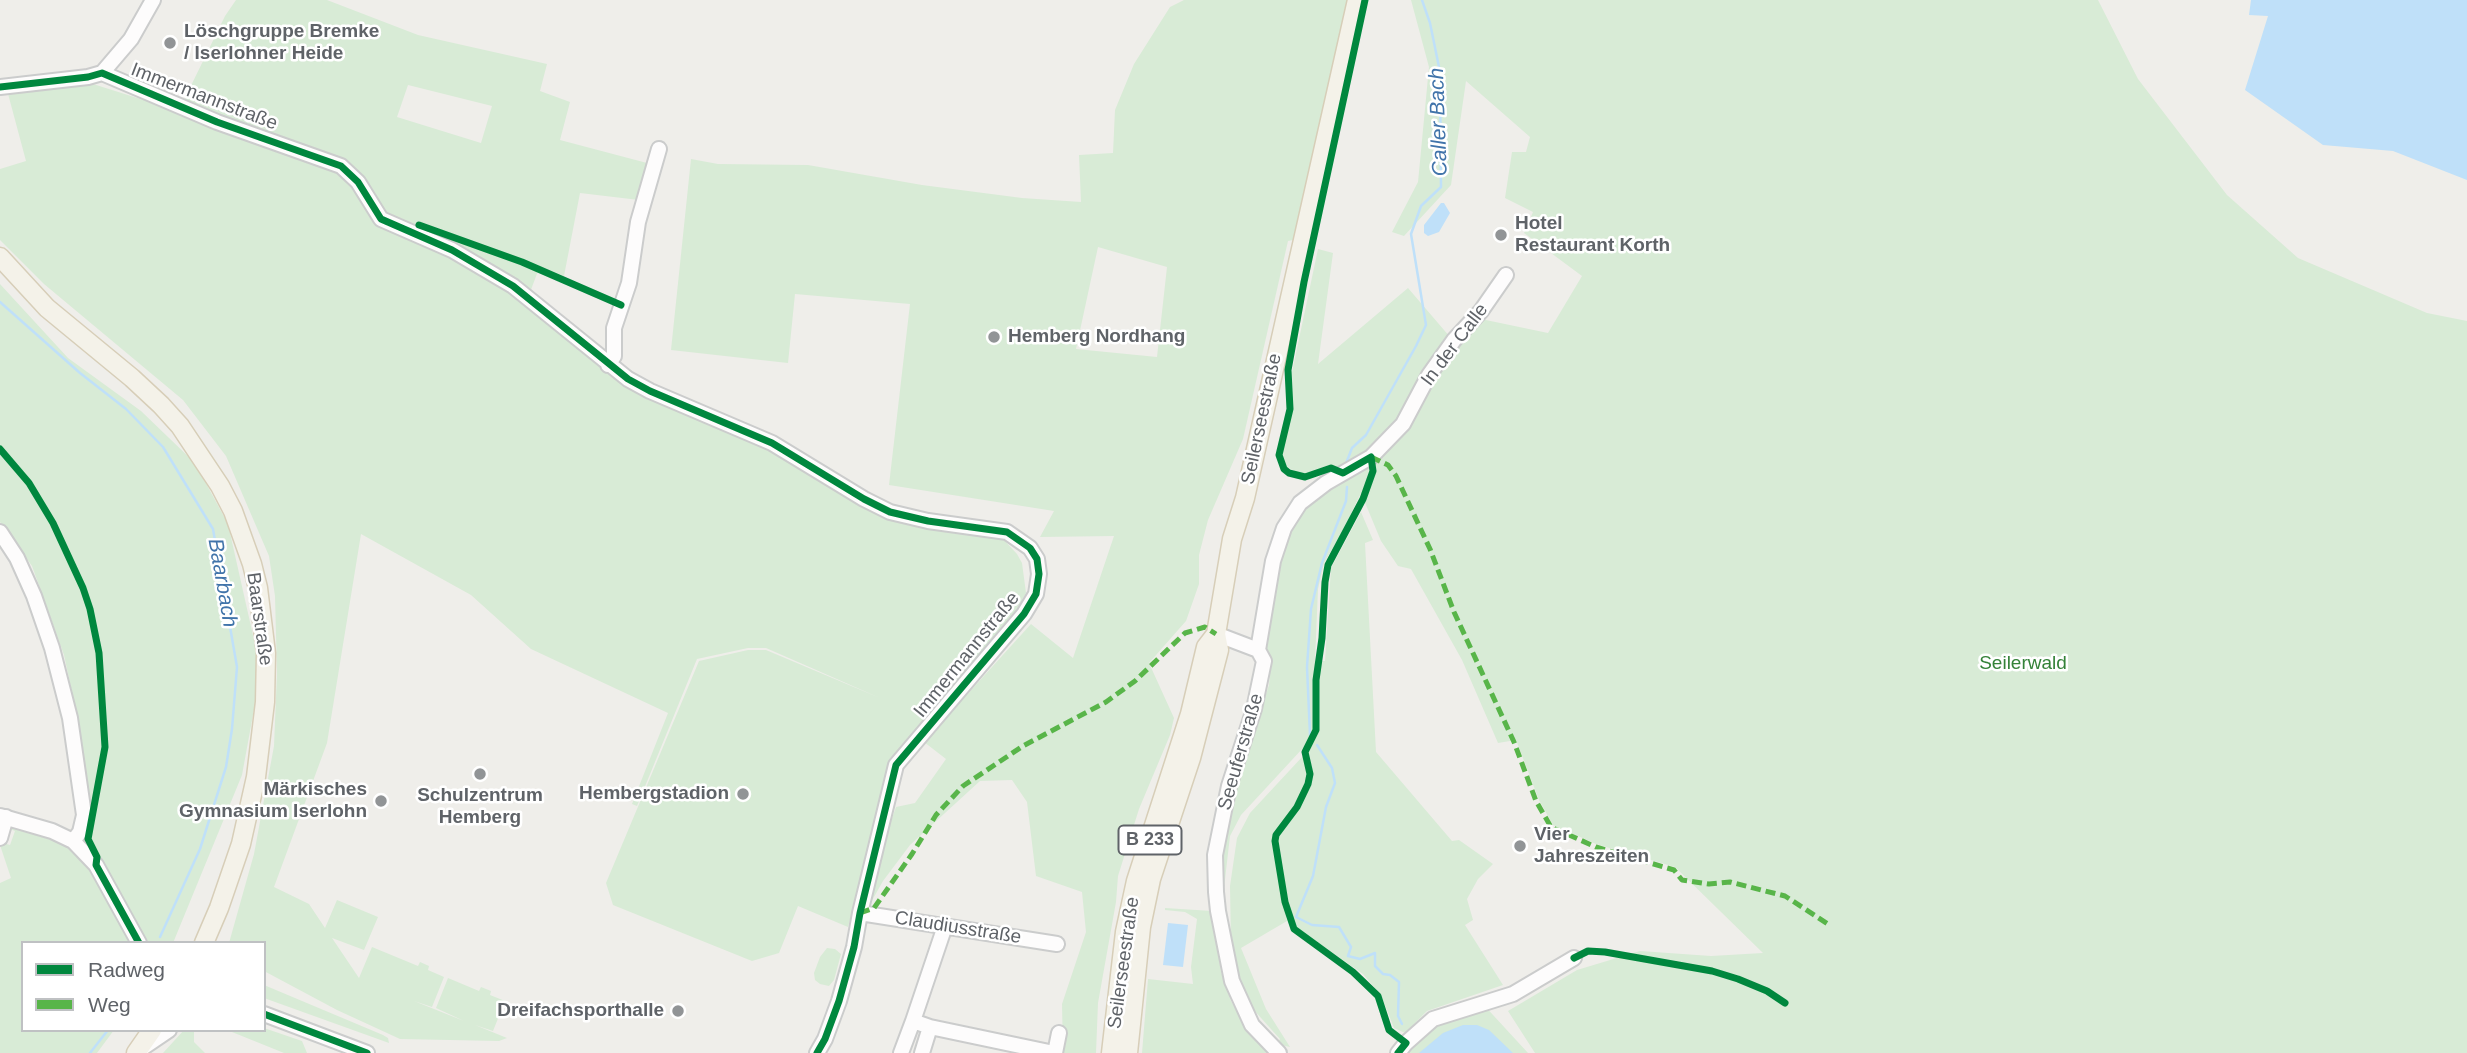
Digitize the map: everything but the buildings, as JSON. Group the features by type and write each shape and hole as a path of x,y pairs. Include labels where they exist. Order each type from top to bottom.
{"main road":[{"name":"Seilerseestraße","path":"1128,1053 1140,939 1151,879 1191,758 1219,650 1216,634 1232,539 1245,498 1357,0"},
{"name":"Baarstraße","path":"0,257 47,308 132,378 180,426 233,510 252,564 258,588 266,653 265,702 256,776 241,844 205,941"},
{"name":"Seilerseestraße","path":"1111,1053 1125,932 1136,881 1190,715 1206,647 1216,634"},
{"path":"137,1052 151,1032"}],"street":[{"path":"102,73 131,39 153,0"},
{"name":"Immermannstraße","path":"0,87 102,73 217,122 341,166 358,182 381,219 452,250 513,286 550,314 608,365 650,391 772,443 876,506 908,517 1007,532 1030,548 1037,559 1040,573 1036,594 1024,614 896,765 854,947 839,1000 817,1053"},
{"path":"608,365 614,356 614,328 629,283 638,222 659,149"},
{"name":"In der Calle","path":"1258,650 1273,561 1284,528 1300,503 1326,483 1371,457 1403,424 1429,375 1507,275"},
{"path":"0,532 17,558 34,596 52,648 70,718 84,816 80,832 74,841"},
{"path":"1216,634 1258,650"},
{"name":"Seeuferstraße","path":"1258,650 1265,661 1254,709 1226,797 1215,855 1216,892 1232,981 1252,1025 1279,1053"},
{"path":"0,838 3,816 52,831 74,841 96,865 138,941"},
{"name":"Claudiusstraße","path":"860,913 1057,944"},
{"path":"901,1053 945,926"},
{"path":"1398,1053 1433,1019 1513,994 1574,958"},
{"path":"266,1015 367,1053"},
{"path":"913,1021 1054,1053 1059,1033"},
{"path":"922,1053 930,1027"},
{"path":"137,1052 166,1032"}],"green space":[{"path":"236,0 327,0 418,35 547,64 540,91 570,102 560,140 647,163 639,200 580,193 564,276 516,257 538,271 526,303 623,383 770,450 866,509 920,528 1004,540 1017,554 1022,563 1026,593 1015,612 898,750 888,768 848,927 798,906 779,953 752,961 613,905 606,883 699,661 748,650 766,650 880,698 766,648 748,648 697,659 637,806 632,804 668,713 531,649 471,595 361,534 327,743 274,887 309,904 325,928 337,900 378,917 364,950 332,938 359,978 372,947 418,966 420,962 429,966 428,970 444,977 432,1007 414,1001 464,1021 436,1008 448,978 479,991 481,987 491,991 490,995 505,1001 493,1031 475,1025 507,1038 499,1041 400,1039 337,1010 266,972 266,941 230,941 254,854 274,746 277,673 275,596 269,556 226,456 183,400 44,284 0,240 0,169 26,161 7,90 93,84 169,108 184,100 225,16","holes":["408,85 492,106 481,143 397,117"]},
{"path":"1184,0 1347,0 1293,240 1288,241 1243,439 1208,520 1199,555 1199,584 1186,621 1149,663 1174,718 1170,735 1139,809 1118,876 1098,1003 1096,1053 1063,1053 1062,1004 1086,932 1082,892 1036,876 1027,802 1012,780 980,781 910,845 883,881 865,913 871,877 896,807 915,803 946,759 924,742 1031,624 1073,658 1114,536 1040,537 1054,511 889,485 910,304 795,294 788,363 671,350 691,159 718,164 808,165 922,185 1022,198 1081,202 1079,155 1113,153 1115,110 1134,64 1170,7","holes":["1098,247 1167,267 1157,357 1076,349"]},
{"name":"Seilerwald","path":"1411,0 2098,0 2138,79 2227,195 2298,258 2427,313 2467,321 2467,1053 1535,1053 1508,1011 1577,970 1640,951 1711,956 1763,953 1675,867 1596,844 1553,825 1539,800 1516,740 1498,743 1462,660 1411,569 1398,566 1381,541 1361,493 1324,563 1318,589 1315,661 1325,661 1331,568 1361,512 1373,540 1365,543 1376,752 1452,841 1459,840 1493,864 1478,879 1467,899 1473,920 1465,925 1503,985 1427,1011 1405,1033 1394,1028 1381,995 1363,974 1296,927 1288,903 1277,836 1290,822 1311,786 1313,774 1309,753 1303,748 1241,815 1230,836 1224,888 1220,889 1223,841 1229,808 1269,685 1271,662 1265,645 1276,563 1288,530 1303,507 1340,468 1329,465 1298,473 1286,466 1281,454 1293,409 1292,372 1318,249 1333,253 1318,364 1408,288 1456,344 1481,319 1548,333 1582,276 1524,233 1533,212 1505,198 1512,152 1526,152 1530,137 1466,81 1451,185 1404,236 1392,232 1418,182 1429,67"},
{"path":"0,284 68,358 141,411 195,463 228,524 261,671 242,775 174,941 21,941 21,1032 113,1032 97,1053 0,1053 0,883 11,878 0,845 10,845 15,831 8,828 12,821 72,840 82,815 81,735 64,655 32,566 0,522"},
{"path":"1303,756 1306,758 1307,783 1289,817 1274,834 1273,841 1287,921 1241,948 1266,1009 1290,1047 1281,1045 1273,1053 1142,1053 1148,979 1193,984 1191,967 1197,919 1185,912 1165,908 1212,911 1221,972 1231,1001 1245,1027 1270,1052 1280,1039 1252,1008 1241,982 1231,944 1230,886 1237,838 1250,813"},
{"path":"827,948 835,949 841,954 834,980 829,986 815,980 814,973"},
{"path":"266,986 383,1035 388,1038 389,1043 266,999"},
{"path":"1482,1003 1528,1053 1409,1053 1433,1019"},
{"path":"266,1029 302,1041 307,1053 284,1053 232,1032 266,1032"},
{"path":"182,1032 194,1032 194,1042 205,1053 163,1053"}],"water":[{"path":"2251,0 2467,0 2467,180 2393,151 2323,145 2245,90 2268,16 2249,15"},
{"path":"1441,203 1444,203 1450,213 1439,232 1428,236 1424,233 1424,225"},
{"path":"1168,923 1188,925 1183,967 1163,965"},
{"path":"1463,1025 1477,1025 1489,1030 1513,1053 1419,1053 1443,1033"}],"waterway":[{"name":"Caller Bach","path":"1345,466 1352,448 1366,435 1426,325 1411,234 1421,206 1441,187 1440,72 1430,23 1422,0"},
{"name":"Baarbach","path":"0,302 80,373 126,409 163,447 213,529 237,667 232,729 226,767 200,849 160,937"},
{"name":"Caller Bach","path":"1312,738 1307,667 1311,609 1322,563 1346,501 1347,487"},
{"name":"Caller Bach","path":"1317,745 1332,768 1335,783 1326,807 1313,876 1296,917 1312,925 1339,927 1351,947 1348,956 1360,959 1375,953 1375,966 1383,974 1390,975 1399,982 1398,1016 1402,1024"},
{"name":"Baarbach","path":"90,1053 106,1032"}],"marked path":[{"path":"1371,457 1388,465 1396,476 1430,549 1454,612 1514,742 1536,801 1551,827 1596,847 1674,870 1682,880 1709,884 1730,882 1785,896 1831,926"},
{"path":"860,913 874,908 936,815 963,786 1023,746 1106,702 1135,681 1185,633 1205,627 1216,634"}],"cycle path":[{"path":"1365,0 1304,282 1288,370 1290,409 1279,455 1284,469 1305,477 1331,468 1343,473 1371,457 1373,471 1363,499 1328,565 1316,680 1316,730 1305,752 1310,774 1297,807 1276,835 1275,841 1285,902 1294,929 1353,972 1378,996 1389,1030 1406,1043 1398,1053"},
{"path":"0,87 102,73 217,122 341,166 358,182 381,219 452,250 513,286 628,379 772,443 890,512 928,521 1007,532 1030,548 1037,559 1039,574 1036,594 1024,614 896,765 854,947 839,1001 817,1053"},
{"path":"419,225 522,262 621,305"},
{"path":"0,449 29,483 53,523 90,609 99,653 105,747 88,839 97,857 96,865 138,941"},
{"path":"1574,958 1588,951 1605,952 1712,971 1767,991 1785,1003"},
{"path":"266,1015 367,1053"}],"place":[{"name":"Löschgruppe Bremke / Iserlohner Heide","path":"170,43"},
{"name":"Hotel Restaurant Korth","path":"1501,235"},
{"name":"Hemberg Nordhang","path":"994,337"},
{"name":"Schulzentrum Hemberg","path":"480,774"},
{"name":"Hembergstadion","path":"743,794"},
{"name":"Märkisches Gymnasium Iserlohn","path":"381,801"},
{"name":"Vier Jahreszeiten","path":"1520,846"},
{"name":"Dreifachsporthalle","path":"678,1011"}]}
